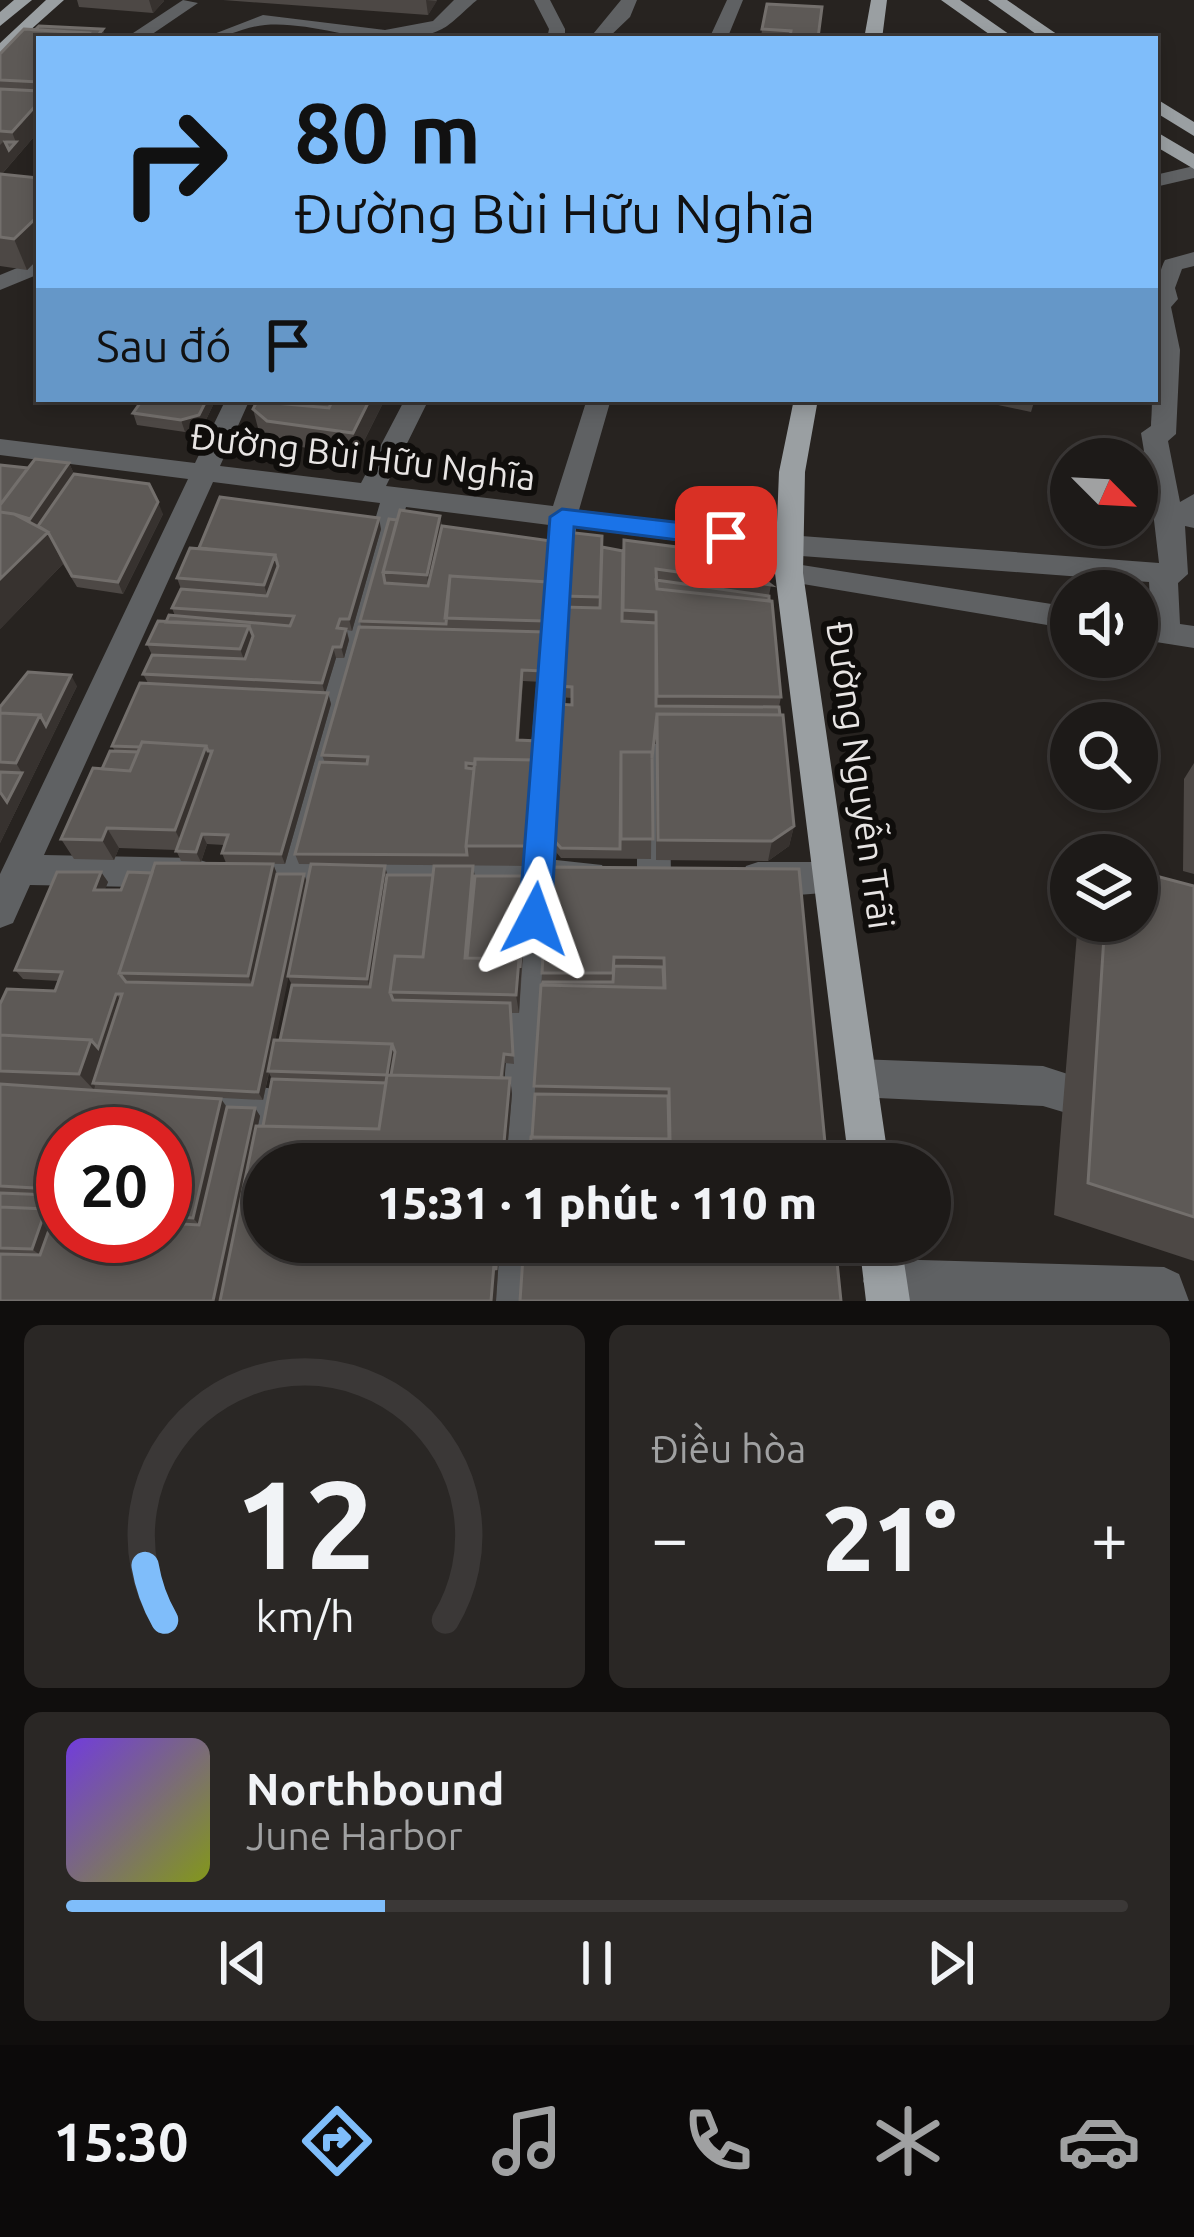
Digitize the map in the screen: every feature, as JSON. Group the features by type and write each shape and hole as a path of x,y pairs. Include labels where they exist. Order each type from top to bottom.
{"main road":[{"path":"0,21 24,0"},
{"path":"4,45 56,0"},
{"path":"873,36 879,0"},
{"path":"949,0 1003,36"},
{"path":"995,0 1050,36"},
{"path":"1158,106 1194,130"},
{"path":"1161,146 1194,168"},
{"name":"Đường Nguyễn Trãi","path":"805,402 792,472 788,559 866,1143"}],"street":[{"path":"389,36 439,25 456,4 470,0"},
{"path":"542,0 556,36"},
{"path":"600,36 607,24 625,13 628,0"},
{"path":"719,36 735,0"},
{"path":"138,36 190,2"},
{"path":"218,36 263,20 377,36"},
{"path":"4,45 36,41"},
{"path":"1158,180 1194,168"},
{"path":"1187,527 1159,461 1154,433 1163,434 1164,288 1173,265 1194,259"},
{"path":"0,283 36,267"},
{"path":"1165,332 1194,346"},
{"path":"0,912 72,756 116,688 237,402"},
{"path":"305,921 301,875 326,699 367,635 382,494 415,402"},
{"path":"519,1143 550,639 562,517 598,402"},
{"name":"Đường Bùi Hữu Nghĩa","path":"0,447 562,517 788,559"},
{"path":"1166,633 1168,573 1193,503"},
{"path":"788,559 1168,573"},
{"path":"788,559 1050,614"},
{"path":"72,756 119,759"},
{"path":"653,756 654,876"},
{"path":"20,870 830,877"},
{"path":"153,916 167,873"},
{"path":"260,1143 277,1061"},
{"path":"857,1078 1043,1086 1131,1113"},
{"path":"138,1101 268,1108"},
{"path":"508,1301 511,1263"},
{"path":"884,1275 1164,1288 1167,1301"}],"building":[{"path":"767,4 822,7 818,36 762,29"},
{"path":"39,26 103,29 97,36 35,30"},
{"path":"24,29 89,33 36,36 36,82 0,80 0,54"},
{"path":"0,89 36,91 36,105 12,132 0,131"},
{"path":"0,174 36,178 36,218 14,239 0,237"},
{"path":"141,402 206,402 199,415 181,420 133,413"},
{"path":"256,402 329,408 332,402 368,402 353,433 267,421 253,409"},
{"path":"264,402 332,402 329,408"},
{"path":"35,459 69,463 30,519 0,512 0,505"},
{"path":"0,465 28,468 0,505"},
{"path":"74,474 149,484 158,502 118,582 72,576 48,532 38,526"},
{"path":"220,497 379,518 349,619 340,619 337,628 346,629 341,647 333,647 322,683 143,674 152,655 245,659 253,636 249,626 166,622 169,615 290,626 294,616 172,608 181,589 267,596 278,566 275,555 199,548"},
{"path":"400,510 440,516 427,575 383,572"},
{"path":"0,512 48,532 0,579"},
{"path":"389,519 397,520 383,572 385,583 428,586 442,526 551,541 547,593 547,582 450,576 446,624 360,621"},
{"path":"566,532 602,536 600,597 563,596"},
{"path":"624,540 730,554 771,585 656,569 657,589 772,601 781,697 657,696 656,612 623,610"},
{"path":"602,547 623,551 622,621 656,623 656,706 779,707 780,715 657,714 652,758 652,752 621,752 620,849 561,848 550,836 558,704 572,705 572,687 558,686 563,607 600,608"},
{"path":"190,548 275,555 264,585 177,578"},
{"path":"450,576 547,582 544,621 445,618"},
{"path":"656,580 769,596 769,601 657,589"},
{"path":"158,621 249,626 240,649 147,644"},
{"path":"359,627 545,632 542,671 522,670 517,740 538,741 536,765 535,760 475,759 475,764 466,763 466,768 474,769 467,855 295,854 320,762 367,764 368,757 322,755"},
{"path":"28,672 71,675 46,726 40,715 0,713"},
{"path":"140,683 328,693 281,854 222,853 228,835 202,834 196,852 176,851 212,751 206,746 142,742 140,747 112,746"},
{"path":"0,713 40,715 16,763 0,762"},
{"path":"657,714 783,715 794,826 772,841 658,840"},
{"path":"142,742 206,746 175,830 107,828 102,840 61,839 93,768 130,771"},
{"path":"110,751 138,752 130,771 102,769"},
{"path":"621,752 652,752 653,839 621,839"},
{"path":"475,759 535,760 529,846 466,846"},
{"path":"0,772 22,773 7,802 0,792"},
{"path":"155,863 273,864 248,976 119,973"},
{"path":"311,864 385,866 367,979 288,976"},
{"path":"434,866 473,866 465,958 519,959 516,995 390,992 395,956 423,957"},
{"path":"548,867 799,869 825,1143 531,1143 531,1137 670,1139 669,1089 534,1086 541,985 665,988 664,958 614,957 613,973 542,973"},
{"path":"57,872 101,872 94,890 121,890 128,872 152,873 119,973 126,982 252,985 277,874 304,874 258,1092 93,1083 122,994 116,994 98,1048 91,1040 0,1035 0,1004 7,989 55,991 62,972 15,970"},
{"path":"387,875 433,875 423,957 395,956 393,1000 510,1003 513,1055 504,1054 501,1078 391,1075 392,1044 280,1040 292,985 370,987"},
{"path":"475,876 527,876 520,968 519,959 467,958"},
{"path":"1158,877 1194,886 1194,1217 1088,1183 1104,942 1158,942"},
{"path":"614,966 663,967 664,988 542,985 613,982"},
{"path":"0,1035 91,1040 79,1074 0,1071"},
{"path":"274,1040 392,1044 387,1075 268,1071"},
{"path":"387,1075 510,1078 504,1143 253,1143 256,1126 379,1129"},
{"path":"272,1079 386,1083 379,1129 263,1126"},
{"path":"0,1084 221,1099 193,1218 192,1107 36,1107 36,1188 0,1186"},
{"path":"535,1094 668,1096 669,1139 532,1137"},
{"path":"227,1107 255,1108 247,1143 243,1143 243,1163 213,1301 0,1301 0,1254 36,1255 36,1263 192,1263 192,1225 199,1225"},
{"path":"243,1189 243,1263 494,1264 491,1301 220,1301"},
{"path":"0,1193 36,1194 36,1209 0,1207"},
{"path":"0,1207 36,1209 32,1249 0,1248"},
{"path":"523,1263 837,1263 841,1301 520,1301"}],"route":[{"path":"535,919 562,517 726,537"}]}
